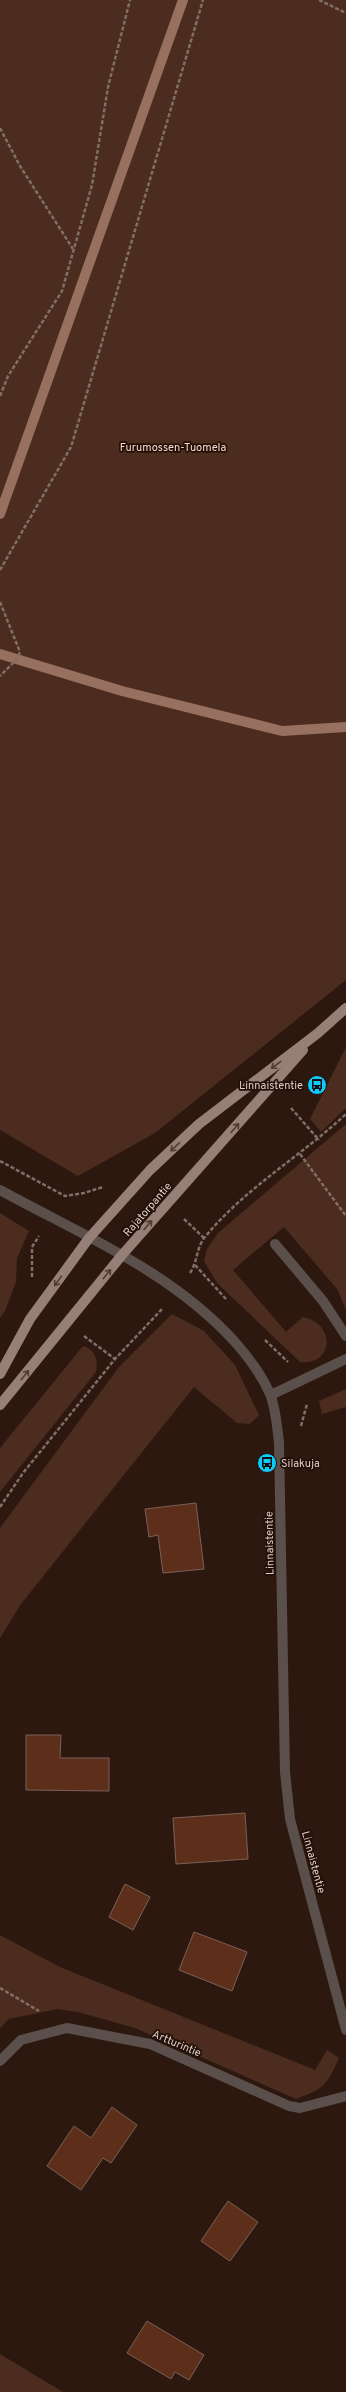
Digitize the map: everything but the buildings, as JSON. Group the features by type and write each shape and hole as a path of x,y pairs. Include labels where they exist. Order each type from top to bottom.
{"main road":[{"name":"Rajatorpantie","path":"0,1374 30,1319 89,1238 150,1170 199,1124 318,1033 346,1008"},
{"name":"Rajatorpantie","path":"0,1405 122,1255 318,1033"}],"street":[{"name":"Linnaistentie","path":"0,1190 122,1255 178,1290 219,1325 252,1362 271,1395 279,1442 285,1772 290,1819 346,2030"},
{"path":"275,1244 323,1301 346,1336"},
{"path":"271,1395 346,1359"},
{"name":"Artturintie","path":"0,2061 21,2040 67,2028 150,2044 289,2106 300,2108 346,2096"}],"path":[{"path":"0,396 8,376 62,291 92,186 108,87 130,0"},
{"path":"0,570 71,447 203,0"},
{"path":"319,0 346,13"},
{"path":"0,128 20,166 74,250"},
{"path":"0,602 20,652 17,659 0,676"},
{"path":"291,1108 319,1140"},
{"path":"300,1154 346,1216"},
{"path":"31,1280 32,1247 65,1196"},
{"path":"0,1988 67,2028"}],"green space":[{"name":"Furumossen-Tuomela","path":"0,0 346,0 346,980 155,1133 78,1176 0,1130"},
{"path":"346,1047 346,1108 321,1132 310,1119"},
{"path":"346,1124 346,1310 337,1289 284,1227 233,1270 286,1332 303,1317 314,1321 321,1327 326,1335 327,1343 325,1351 319,1358 311,1361 300,1362 217,1283 204,1261 207,1249 218,1233"},
{"path":"0,1213 29,1231 17,1258 16,1282 5,1311 0,1318"},
{"path":"172,1314 204,1331 235,1365 259,1415 250,1424 237,1423 194,1387 21,1604 0,1638 0,1528 119,1367"},
{"path":"83,1346 91,1350 95,1356 97,1363 96,1372 0,1492 0,1448"},
{"path":"346,1389 346,1407 322,1414 319,1401"},
{"path":"0,1935 60,1967 315,2070 327,2050 339,2058 324,2085 313,2092 296,2099 135,2028 78,2012 57,2009 9,2019 0,2028"},
{"path":"0,2354 63,2392 0,2392"}],"waterway":[{"path":"0,514 183,0"},
{"path":"0,654 122,691 282,731 346,727"}],"place":[{"name":"Linnaistentie","path":"317,1085"},
{"name":"Silakuja","path":"267,1463"}]}
